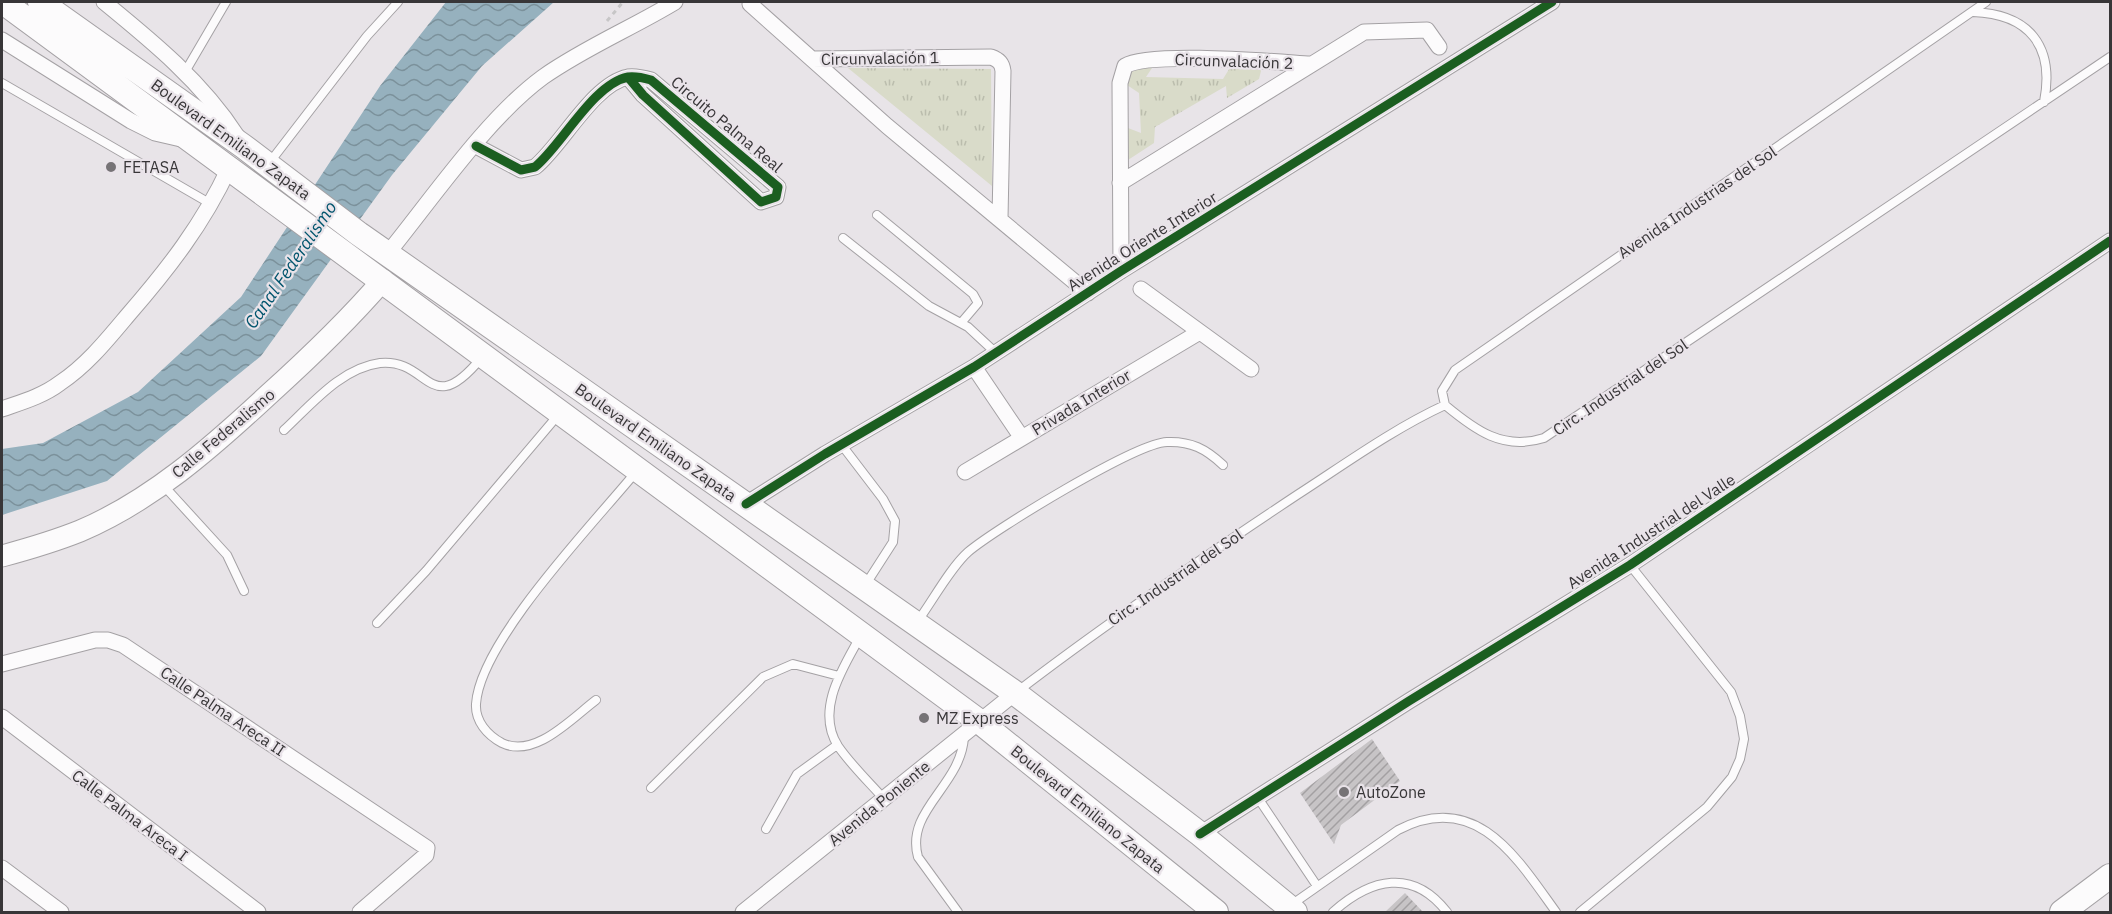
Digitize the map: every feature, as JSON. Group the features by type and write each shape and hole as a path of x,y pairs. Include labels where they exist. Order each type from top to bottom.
{"main road":[{"name":"Boulevard Emiliano Zapata","path":"3,2 861,634 972,728 1216,912"},
{"name":"Boulevard Emiliano Zapata","path":"40,2 243,146 359,234 1015,693 1200,834 1292,910"},
{"name":"Calle Federalismo","path":"2,556 80,531 163,484 214,445 292,374 359,308 383,280"},
{"path":"2062,912 2110,876"}],"street":[{"path":"104,2 166,53 185,72 220,110 243,146"},
{"path":"388,253 496,121 542,78 586,50 621,34 675,2"},
{"name":"Avenida Oriente Interior","path":"746,504 841,444 974,367 1121,271 1552,2"},
{"path":"750,4 812,59"},
{"path":"1310,63 1372,30 1427,30 1439,47"},
{"path":"2,40 155,133 196,143"},
{"name":"Circunvalación 1","path":"812,59 991,57 1002,63 1000,218"},
{"name":"Circunvalación 2","path":"1121,271 1120,83 1125,66 1134,61 1160,58 1310,63"},
{"name":"Circunvalación 1","path":"812,59 887,126 1088,293"},
{"name":"Circunvalación 2","path":"1120,183 1310,63"},
{"path":"476,146 521,170 535,168 597,96 609,86 628,77"},
{"name":"Circuito Palma Real","path":"628,77 651,80 713,130 778,188 776,197 761,202 643,95 628,77"},
{"path":"702,147 713,130"},
{"path":"2,409 32,399 59,384 93,357 161,277 212,205 229,168"},
{"name":"Avenida Industrial del Valle","path":"1200,834 1408,701 1630,566 2110,241"},
{"path":"1141,289 1198,333 1251,369"},
{"name":"Privada Interior","path":"965,472 1198,333"},
{"path":"974,367 1022,438"},
{"name":"Calle Palma Areca II","path":"2,664 95,640 108,640 123,645 427,848 426,855 360,912"},
{"name":"Avenida Poniente","path":"743,912 1015,693"},
{"name":"Calle Palma Areca I","path":"2,717 258,912"},
{"path":"2,867 61,912"}],"lane":[{"path":"185,72 226,2"},
{"path":"268,166 367,36 398,2"},
{"name":"Avenida Industrias del Sol","path":"1445,405 1442,392 1449,377 1461,365 1986,2"},
{"path":"1973,12 2002,15 2028,29 2046,60 2047,85 2044,102"},
{"name":"Circ. Industrial del Sol","path":"1015,693 1085,639 1234,537 1402,427 1445,405 1476,431 1490,437 1519,443 1544,438 2110,57"},
{"path":"2,83 212,205"},
{"path":"878,215 973,294 978,303 961,323"},
{"path":"843,238 930,306 961,323 996,353"},
{"path":"284,430 328,389 349,374 379,363 403,365 422,379 447,386 458,384 484,355"},
{"path":"377,623 426,572 561,411"},
{"path":"915,624 967,553 1124,456 1164,441 1181,442 1207,450 1223,465"},
{"path":"841,444 883,500 895,521 893,542 864,588"},
{"path":"596,700 537,742 525,746 508,746 492,737 479,723 476,704 481,684 498,648 527,601 638,470"},
{"path":"163,484 227,555 244,591"},
{"path":"1580,912 1707,807 1732,777 1740,759 1743,739 1740,716 1731,692 1630,566"},
{"path":"861,634 839,676 831,699 830,716 837,745 884,799"},
{"path":"651,788 763,676 792,664 839,676"},
{"path":"958,912 918,857 915,846 918,828 929,804 949,781 963,754 972,728"},
{"path":"766,829 797,774 837,745"},
{"path":"1258,798 1317,886"},
{"path":"1292,910 1317,886 1378,843 1412,823 1443,819 1474,826 1501,841 1515,855 1556,912"},
{"path":"1333,912 1372,888 1400,883 1414,884 1428,892 1447,912"}],"green space":[{"path":"1154,65 1146,77 1223,79 1231,66 1258,65 1261,71 1259,79 1227,98 1226,86 1155,127 1154,143 1128,160 1128,128 1141,133 1139,93 1127,85 1127,66"},
{"path":"848,68 991,69 992,186"}],"water":[{"name":"Canal Federalismo","path":"446,2 554,2 482,66 392,175 261,356 107,481 2,515 2,449 43,443 138,392 241,297 380,86"}],"building":[{"path":"1372,739 1400,781 1341,825 1334,844 1300,793"},
{"path":"1405,893 1423,912 1385,912"}],"cycle path":[{"path":"746,504 825,454 974,367 1121,271 1552,2"},
{"path":"476,146 521,170 535,167 602,91 628,77 640,77 651,80 778,187 776,197 761,202 643,95 628,77"},
{"path":"1200,834 1409,701 1630,565 2110,241"}],"place":[{"name":"FETASA","path":"111,167"},
{"name":"MZ Express","path":"924,718"},
{"name":"AutoZone","path":"1344,792"}]}
